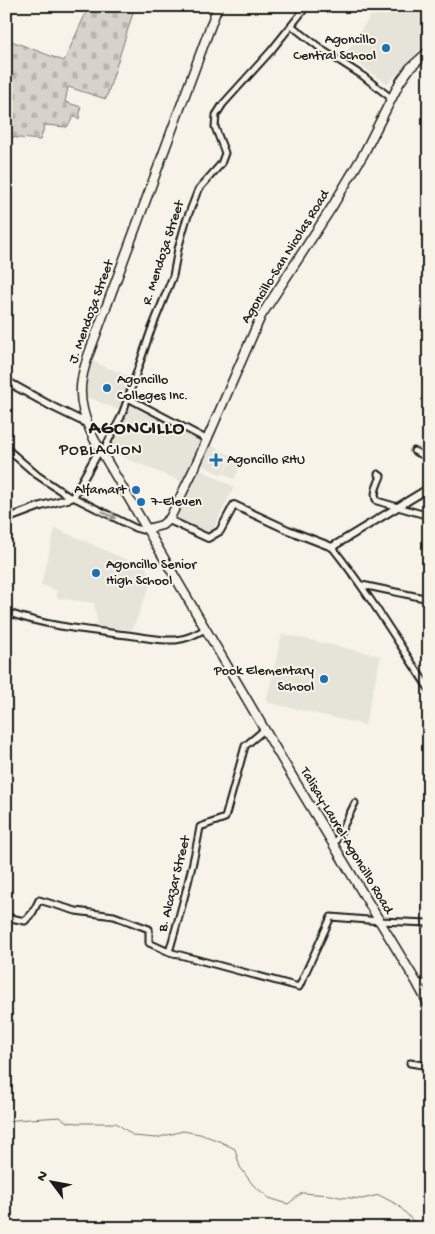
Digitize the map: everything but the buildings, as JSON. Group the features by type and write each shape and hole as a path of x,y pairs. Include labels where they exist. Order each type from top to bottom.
{"main road":[{"name":"J. Mendoza Street","path":"218,6 88,356 81,379 81,398 86,423 101,451 242,691"},
{"name":"Agoncillo-San Nicolas Road","path":"169,520 195,467 261,316 332,207 363,155 400,82 410,68 429,52"},
{"path":"147,529 162,525 169,520"},
{"name":"Talisay-Laurel-Agoncillo Road","path":"242,691 429,1005"}],"street":[{"name":"R. Mendoza Street","path":"72,498 121,417 150,333 173,276 186,221 198,190 221,164 226,153 215,127 216,115 223,104 292,26 307,6"},
{"path":"292,26 391,98"},
{"path":"6,381 86,423"},
{"path":"128,398 206,440"},
{"path":"6,448 37,475 72,498 135,528 147,529"},
{"path":"414,451 429,458"},
{"path":"378,474 381,476 376,491 375,498 377,501 429,516"},
{"path":"332,547 429,488"},
{"path":"6,519 41,506 72,498"},
{"path":"169,520 208,538 220,531 234,506 332,547 361,585 429,689"},
{"path":"361,585 429,599"},
{"path":"6,612 70,628 153,638 178,640 205,629"},
{"name":"B. Alcazar Street","path":"169,952 198,844 200,827 225,818 245,746 264,730"},
{"path":"334,845 355,803"},
{"path":"6,917 25,922 39,900 76,910 114,916 149,929 149,943 169,952 299,987 331,917 429,924"},
{"path":"417,983 429,984"},
{"path":"410,1062 429,1066"}],"shaded area":[{"name":"Agoncillo Central School","path":"377,6 414,6 429,16 429,43 387,84 345,54"},
{"name":"Agoncillo Colleges Inc.","path":"91,361 133,378 119,410 85,396"},
{"path":"131,401 201,440 183,482 108,451"},
{"name":"Agoncillo RHU","path":"208,444 232,456 222,475 200,464"},
{"path":"231,459 242,464 234,479 224,474"},
{"path":"197,468 234,487 210,536 173,519"},
{"name":"Agoncillo Senior High School","path":"55,528 131,562 144,561 151,583 132,630 98,627 94,603 57,598 57,590 41,585"},
{"name":"Pook Elementary School","path":"282,634 381,656 365,725 266,702"}],"green space":[{"path":"89,6 117,6 133,13 106,99 68,87 65,102 81,107 79,119 74,116 67,127 45,125 40,140 6,138 6,39 64,61"}],"waterway":[{"path":"6,1123 15,1120 60,1117 67,1122 116,1123 134,1136 156,1138 183,1131 200,1134 235,1149 240,1167 253,1185 269,1198 288,1204 302,1193 362,1199 379,1195 398,1205 420,1228"}],"place":[{"name":"Agoncillo Central School","path":"386,48"},
{"name":"Agoncillo Colleges Inc.","path":"107,388"},
{"name":"Agoncillo RHU","path":"216,460"},
{"name":"Alfamart","path":"136,490"},
{"name":"7-Eleven","path":"141,502"},
{"name":"Agoncillo Senior High School","path":"96,573"},
{"name":"Pook Elementary School","path":"324,679"}],"district":[{"name":"AGONCILLO","path":"137,429"},
{"name":"POBLACION","path":"101,451"}]}
